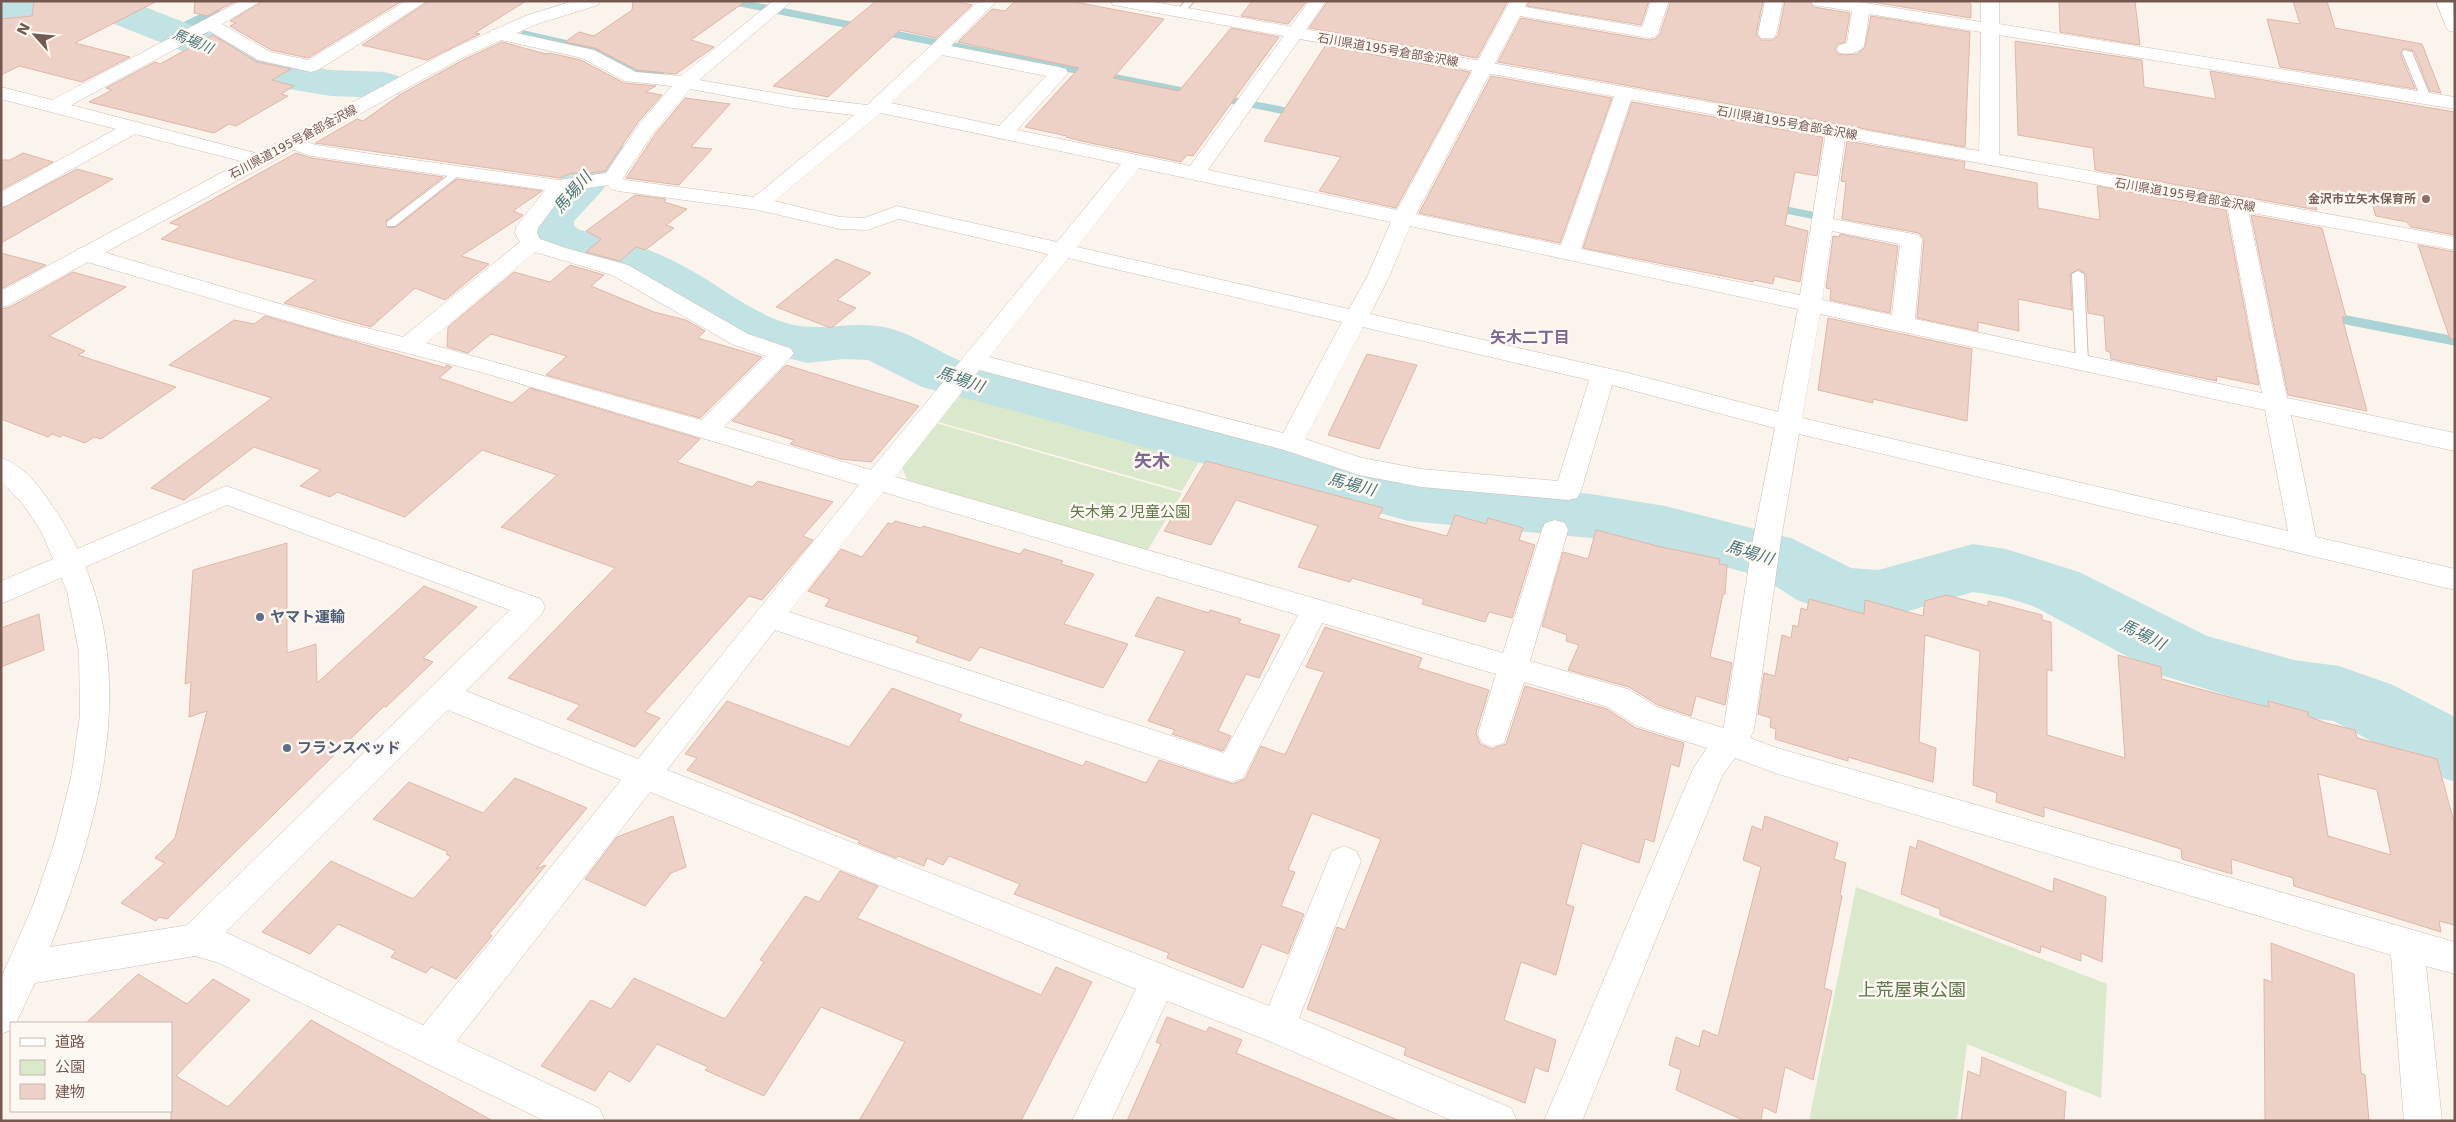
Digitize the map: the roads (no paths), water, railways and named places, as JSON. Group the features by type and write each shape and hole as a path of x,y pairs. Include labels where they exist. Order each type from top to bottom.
{"street":[{"path":"54,106 253,1"},
{"path":"203,28 264,56 311,66 419,1"},
{"name":"石川県道195号倉部金沢線","path":"1,300 291,143 498,34 553,12 592,1"},
{"path":"758,204 874,108 989,1"},
{"name":"石川県道195号倉部金沢線","path":"1119,1 1185,7 1295,33 2455,244"},
{"path":"1195,174 1318,1"},
{"path":"1290,443 1378,277 1403,218 1485,68 1516,6 1649,33 1660,1"},
{"path":"1767,34 1774,1"},
{"path":"1819,1 2455,103"},
{"path":"1989,160 1990,1"},
{"path":"2444,1 2455,27"},
{"path":"606,179 685,84 729,44 777,7"},
{"path":"1846,48 1855,46 1861,8"},
{"path":"498,34 588,54 632,77 792,102 874,108 1134,161 2455,442"},
{"path":"942,45 1059,73 1002,134"},
{"path":"1,93 260,160"},
{"path":"1569,253 1624,94"},
{"path":"1,201 133,127"},
{"path":"1563,1121 1709,769 1739,730 1765,554 1810,304 1836,132"},
{"path":"291,143 329,153 563,186 606,179 618,185 758,204 840,223 867,224 897,212 1604,375 1788,423 2455,580"},
{"path":"430,1046 876,482 1134,161"},
{"path":"563,186 527,226 526,233 532,243 561,254 620,270 732,335 782,353 705,431"},
{"path":"2237,205 2304,545"},
{"path":"1822,219 1911,240 1903,324"},
{"path":"408,345 532,243"},
{"path":"86,254 340,329 408,345 705,431 1314,611 1617,698 1648,717 1785,762 2455,958"},
{"path":"971,364 1290,443 1358,466 1421,478 1568,491 1604,375"},
{"path":"1,467 14,475 30,495 72,561 89,616 94,650 96,687 94,728 73,837 52,900 13,971 1,1017"},
{"path":"1,593 226,495 531,607 195,940"},
{"path":"1493,734 1555,530"},
{"path":"770,617 1232,768 1314,611"},
{"path":"443,695 1158,981 1278,1027 1498,1121"},
{"path":"1278,1027 1344,861"},
{"path":"13,971 80,958 195,940 225,948 586,1121"},
{"path":"2407,944 2423,1121"},
{"path":"1091,1121 1158,981"}],"lane":[{"path":"2407,52 2426,98"},
{"path":"391,224 458,172"},
{"path":"2078,274 2082,363"}],"waterway":[{"path":"730,1 860,27"},
{"name":"馬場川","path":"1,11 72,4 92,6 131,16 212,48 236,63 264,72 331,83 384,85"},
{"path":"170,33 216,10"},
{"path":"884,32 1193,93"},
{"path":"524,34 598,51 638,72 661,74"},
{"path":"1220,98 1296,113"},
{"name":"馬場川","path":"548,132 586,136 600,142 601,160 584,182 549,218 550,232 564,242 612,252 631,260 669,279 717,309 730,320 765,335 807,346 844,342 878,343 942,374 982,386 1016,393 1408,499 1591,516 1665,529 1769,555 1795,567 1820,583 1848,593 1878,595 1949,573 1973,568 2006,573 2056,589 2188,657 2294,688 2339,694 2368,705 2455,752"},
{"path":"1776,208 1826,218"},
{"path":"2331,317 2455,341"}],"place":[{"name":"金沢市立矢木保育所","path":"2426,199"},
{"name":"ヤマト運輸","path":"260,617"},
{"name":"フランスベッド","path":"287,748"}],"district":[{"name":"矢木二丁目","path":"1530,337"},
{"name":"矢木","path":"1152,461"}],"park label":[{"name":"矢木第２児童公園","path":"1130,512"},
{"name":"上荒屋東公園","path":"1912,990"}]}
